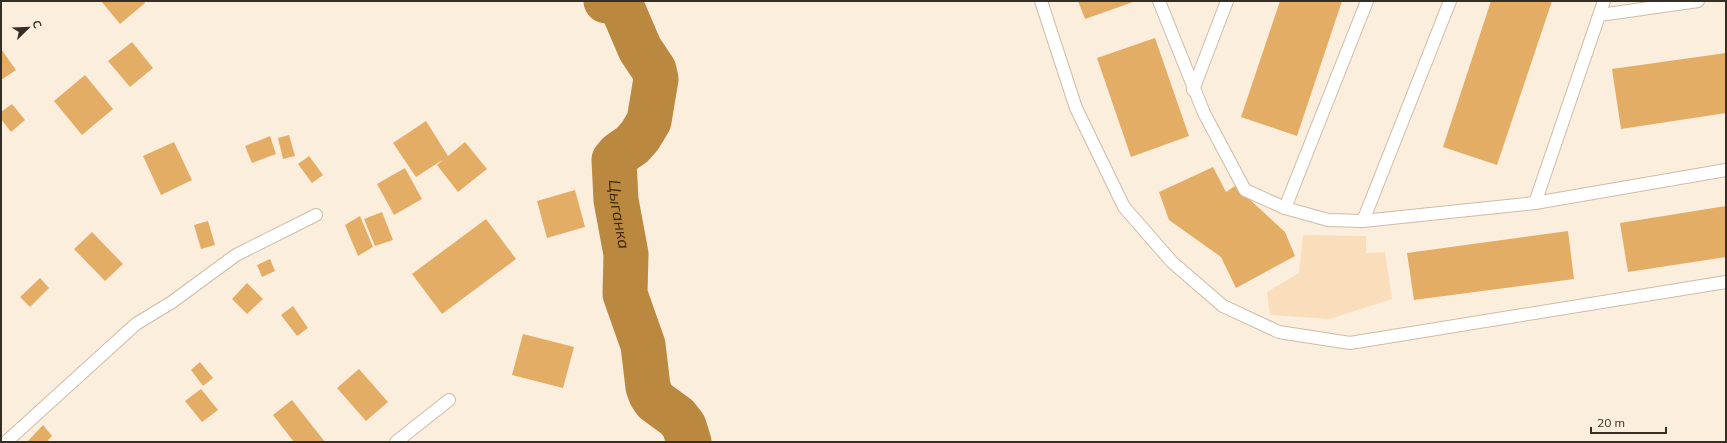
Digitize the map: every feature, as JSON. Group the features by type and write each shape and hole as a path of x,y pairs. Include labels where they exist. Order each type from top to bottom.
{"lane":[{"path":"1041,1 1076,108 1124,207 1172,262 1223,306 1279,332 1350,343 1726,282"},
{"path":"1159,1 1193,90 1246,190 1285,208 1328,220 1363,221 1535,203 1726,170"},
{"path":"1193,90 1227,1"},
{"path":"1285,208 1367,1"},
{"path":"1363,221 1450,1"},
{"path":"1535,203 1604,1"},
{"path":"1600,15 1698,1"},
{"path":"6,442 136,324 172,302 236,255 316,215"},
{"path":"396,442 449,400"}],"shaded area":[{"path":"1303,235 1366,236 1366,253 1385,252 1392,299 1330,319 1270,315 1267,292 1299,273"}],"building":[{"path":"101,1 144,1 145,3 120,24"},
{"path":"1078,1 1136,1 1085,19"},
{"path":"1280,1 1342,1 1297,136 1241,117"},
{"path":"1491,1 1552,1 1497,165 1443,147"},
{"path":"1155,38 1189,136 1131,157 1097,58"},
{"path":"132,42 153,68 130,87 108,61"},
{"path":"1,49 16,70 1,80"},
{"path":"1726,53 1726,113 1621,129 1612,69"},
{"path":"85,75 113,109 82,135 54,101"},
{"path":"12,104 25,120 11,132 1,119 1,112"},
{"path":"426,121 448,156 465,142 487,169 458,192 437,165 444,159 416,177 393,143"},
{"path":"289,135 295,156 283,159 278,138"},
{"path":"270,136 276,154 252,163 245,146"},
{"path":"174,142 192,180 161,195 143,156"},
{"path":"309,156 323,175 312,183 298,164"},
{"path":"1213,167 1226,192 1235,186 1285,232 1295,256 1236,288 1221,257 1169,220 1159,192"},
{"path":"405,168 422,199 394,215 377,184"},
{"path":"575,190 585,227 547,238 537,201"},
{"path":"1726,206 1726,257 1628,272 1620,223"},
{"path":"382,212 393,240 375,246 364,219"},
{"path":"360,216 373,247 358,256 345,225"},
{"path":"486,219 516,259 442,314 412,274"},
{"path":"208,221 215,245 201,249 194,225"},
{"path":"1568,231 1574,279 1414,300 1407,253"},
{"path":"92,232 123,264 105,281 74,249"},
{"path":"270,259 275,271 262,277 257,265"},
{"path":"40,278 49,288 30,307 20,297"},
{"path":"247,283 263,299 247,314 232,299"},
{"path":"293,306 308,328 297,336 281,315"},
{"path":"523,334 574,347 563,388 512,375"},
{"path":"200,362 213,378 203,386 191,370"},
{"path":"359,369 388,402 366,421 337,388"},
{"path":"201,389 218,410 202,422 185,401"},
{"path":"292,400 325,442 294,442 273,415"},
{"path":"43,425 52,436 48,440 50,442 27,442"}],"waterway":[{"name":"Цыганка","path":"606,1 614,2 622,7 640,49 654,70 656,79 649,121 640,136 632,145 619,154 614,160 616,200 626,254 625,294 643,345 648,387 651,395 655,401 677,417 684,426 689,442"}]}
